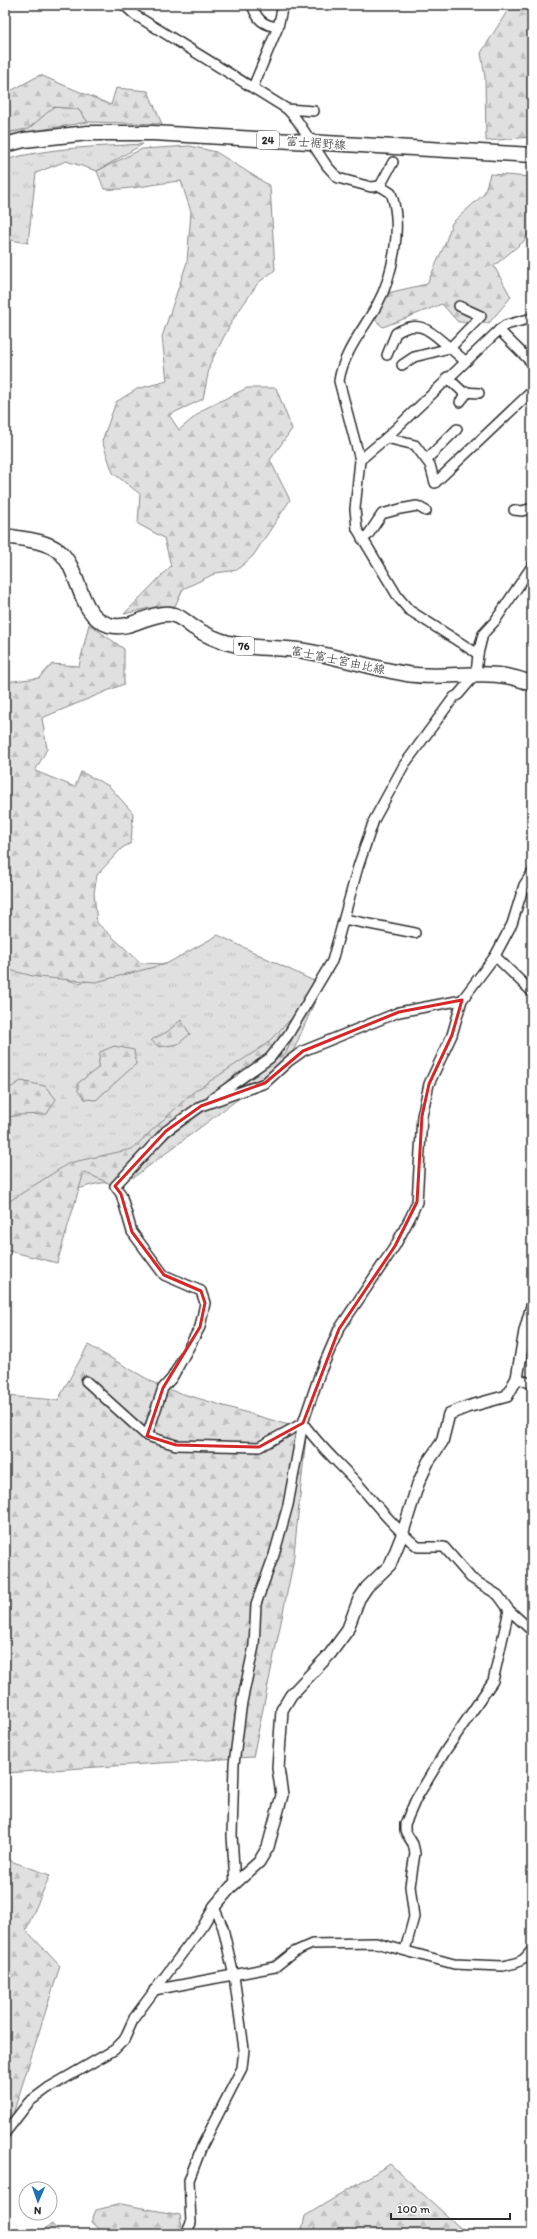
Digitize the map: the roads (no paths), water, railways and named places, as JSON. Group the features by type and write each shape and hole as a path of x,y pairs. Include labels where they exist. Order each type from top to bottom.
{"main road":[{"name":"富士裾野線","path":"5,145 37,138 88,133 153,133 532,154"},
{"name":"富士富士宮由比線","path":"5,536 40,543 59,552 68,562 89,609 100,622 108,625 118,627 129,625 157,614 171,614 210,636 240,646 299,650 386,671 424,677 501,674 532,684"}],"street":[{"path":"124,5 135,15 287,109 327,166 338,178 365,185 380,186 391,193 394,201 397,221 395,246 385,288 347,355 341,369 339,381 360,460 355,523 362,539 398,598 409,610 478,654"},
{"path":"252,5 257,18 266,25 278,27"},
{"path":"253,87 278,27 283,5"},
{"path":"287,109 314,111"},
{"path":"380,186 393,162"},
{"path":"402,365 414,358 450,348 481,316 459,306"},
{"path":"360,460 386,438 448,377 499,330 506,325 532,318"},
{"path":"387,355 396,333 410,326 424,327 465,361"},
{"path":"499,330 532,363"},
{"path":"448,377 463,392 479,393"},
{"path":"386,438 407,441 415,445 427,459 435,483 532,391"},
{"path":"460,402 468,392"},
{"path":"427,459 457,429"},
{"path":"362,539 368,535 382,514 400,508 417,506 426,511"},
{"path":"514,510 522,511 532,508"},
{"path":"147,1436 163,1388 172,1378 200,1327 204,1303 201,1291 164,1276 132,1232 121,1194 115,1186 166,1131 270,1058 288,1035 332,961 358,867 374,820 404,765 454,697 458,696 476,674 478,654 483,634 495,621 532,566"},
{"path":"235,1884 232,1835 234,1764 242,1702 254,1646 256,1604 274,1556 288,1505 303,1423 320,1373 339,1329 395,1246 417,1202 422,1116 427,1091 452,1035 462,1000 495,956 512,924 524,885 532,874"},
{"path":"344,919 415,933"},
{"path":"495,956 532,992"},
{"path":"200,1106 265,1083 288,1061 303,1051 399,1012 462,1000"},
{"path":"5,2133 29,2102 48,2088 114,2050 124,2040 134,2018 204,1924 214,1907 235,1884 259,1862 268,1847 282,1795 278,1768 282,1710 291,1695 330,1654 347,1631 359,1600 367,1588 390,1565 402,1535 418,1484 428,1462 442,1442 448,1414 466,1407 507,1396 517,1378 525,1331 532,1306"},
{"path":"517,1378 532,1384"},
{"path":"86,1381 147,1436 176,1445 259,1447 303,1423"},
{"path":"303,1423 315,1440 356,1482 402,1535 418,1547 444,1547 471,1578 498,1595 509,1610 532,1631"},
{"path":"405,1950 414,1917 410,1886 415,1853 413,1844 405,1831 405,1824 416,1799 446,1750 493,1681 509,1610"},
{"path":"186,2234 191,2223 189,2180 202,2146 242,2068 244,2049 234,1976 223,1928 214,1907"},
{"path":"154,1990 275,1967 294,1952 312,1944 376,1943 454,1964 503,1966 524,1959 532,1950"}]}
